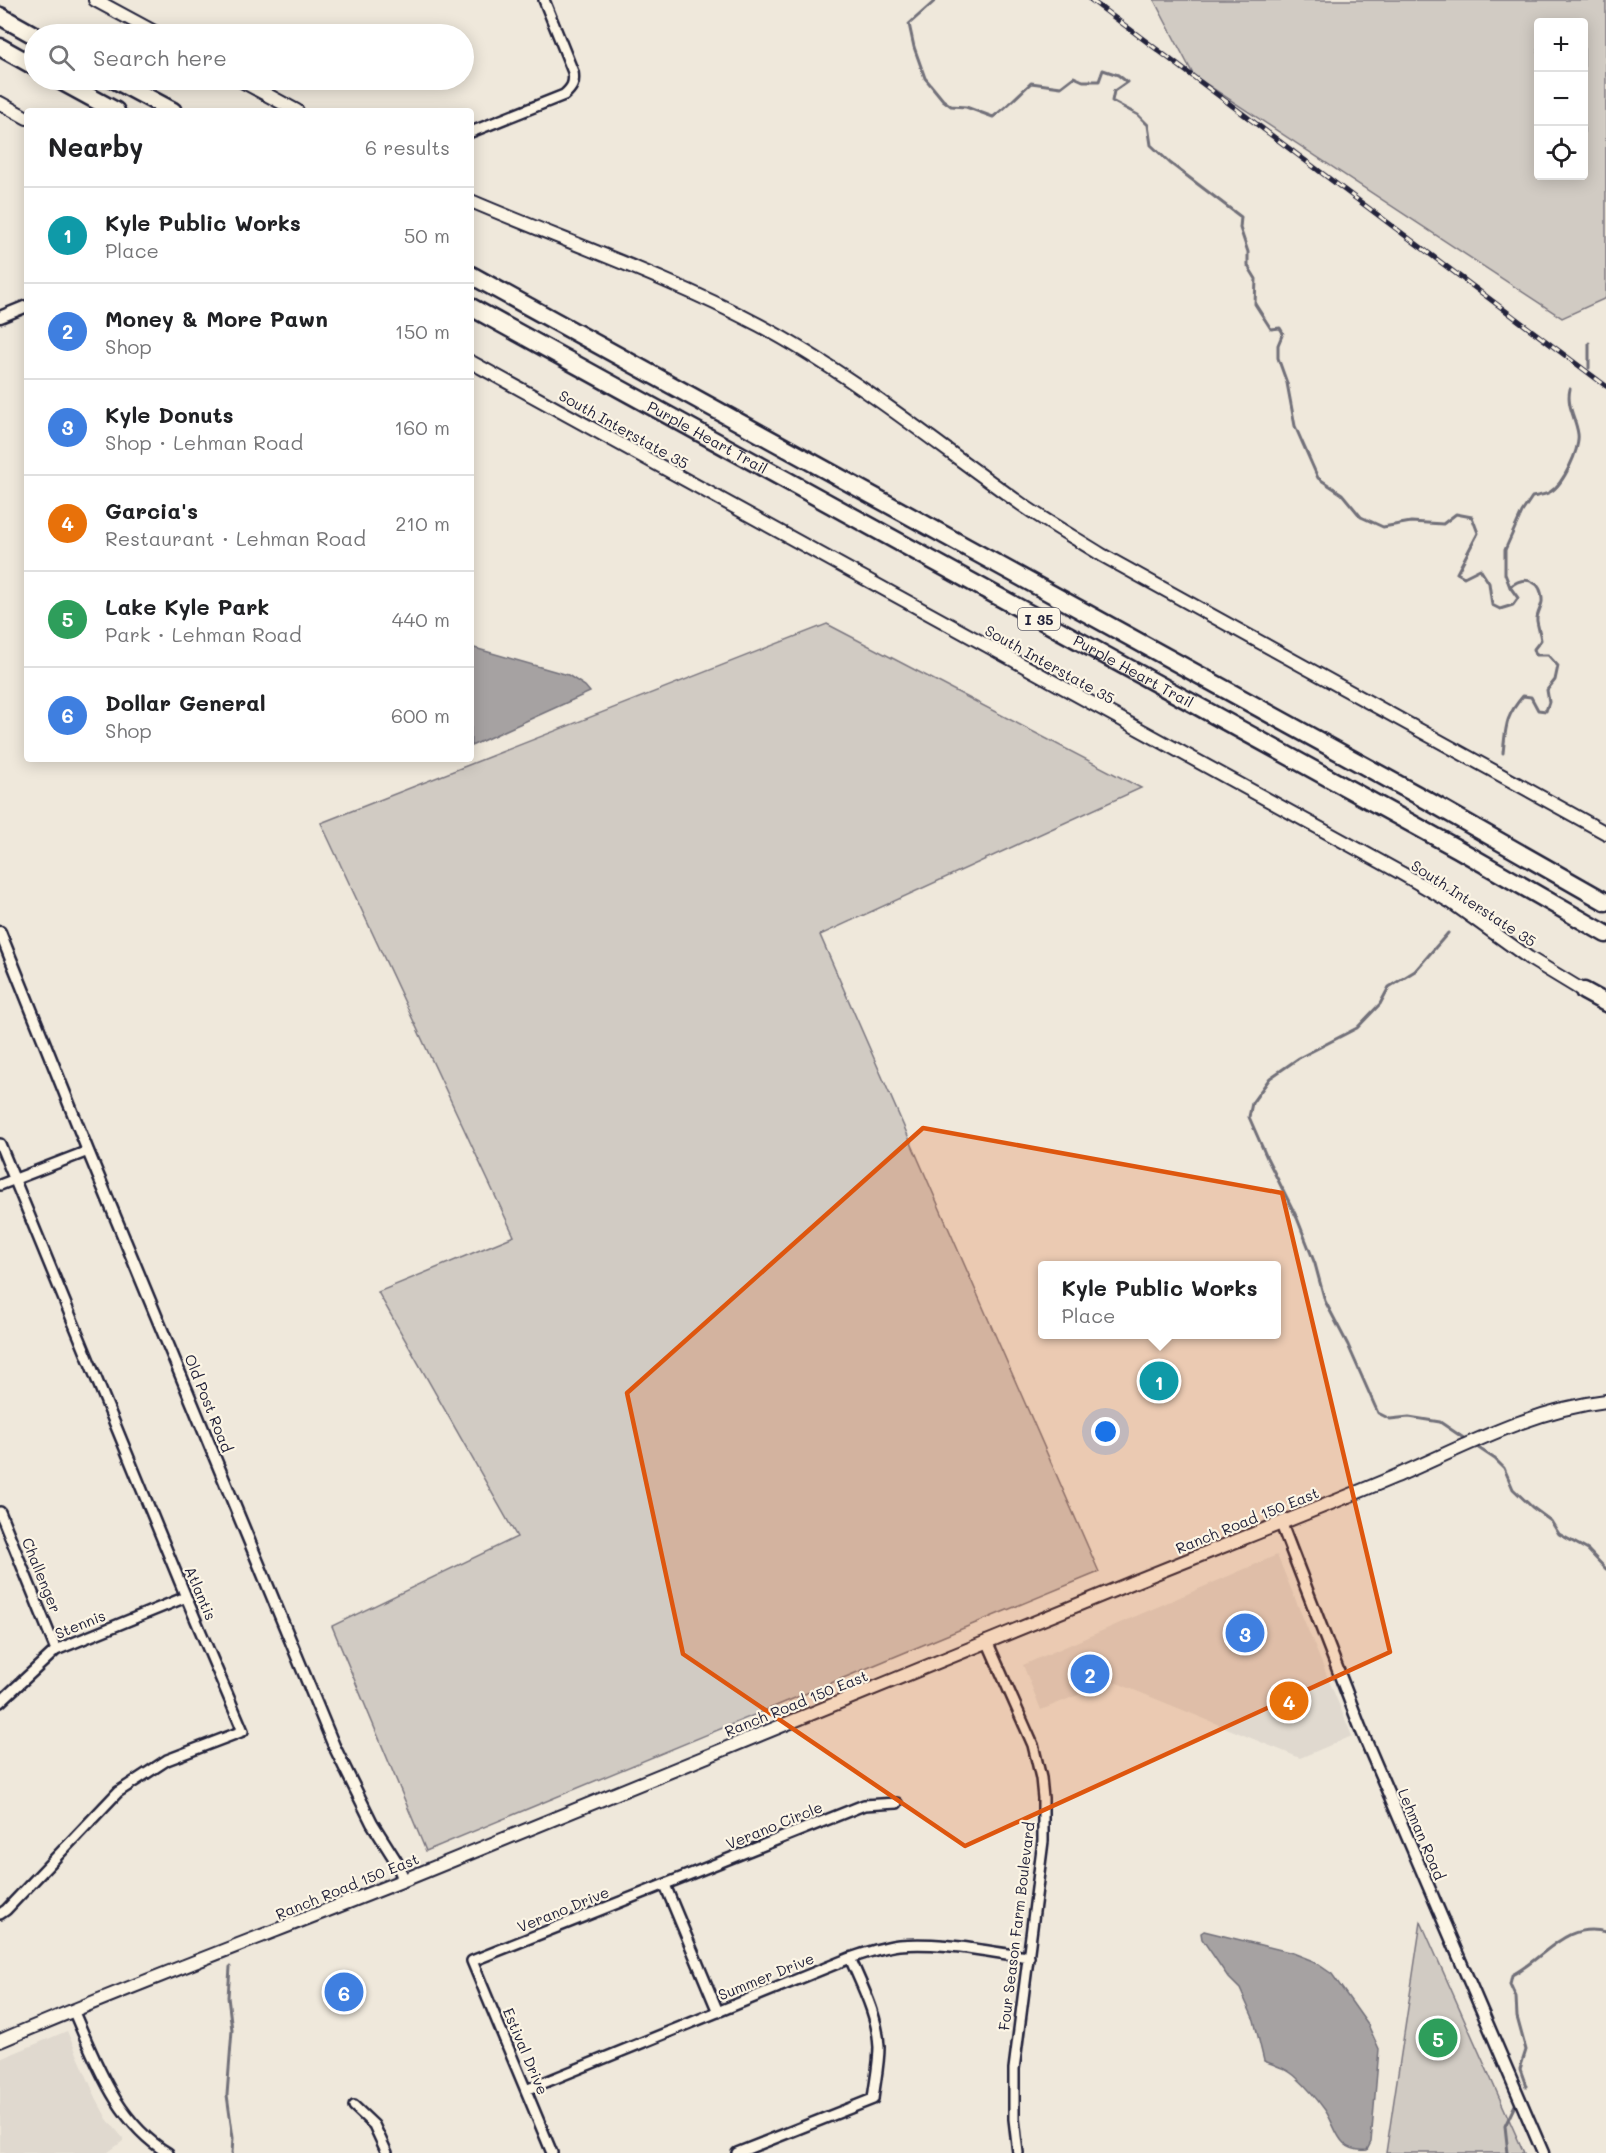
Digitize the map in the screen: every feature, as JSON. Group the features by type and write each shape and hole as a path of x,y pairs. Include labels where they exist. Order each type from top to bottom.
{"highway":[{"path":"0,16 24,29"},
{"path":"0,47 24,60"},
{"path":"77,90 110,108"},
{"path":"134,90 167,108"},
{"name":"Purple Heart Trail","path":"474,277 1432,803 1606,902"},
{"name":"Purple Heart Trail","path":"474,309 1458,849 1606,934"},
{"path":"1584,991 1606,1004"}],"main road":[{"path":"95,0 139,24"},
{"path":"258,90 291,108"},
{"path":"0,103 24,116"},
{"path":"474,202 684,289 759,325 820,361 893,409 1024,506 1102,555 1606,833"},
{"name":"South Interstate 35","path":"474,364 1401,873 1451,902 1529,958 1584,991"},
{"name":"Ranch Road 150 East","path":"0,2041 73,2010 405,1880 1281,1523 1516,1423 1568,1407 1606,1401"}],"street":[{"path":"474,131 564,95 571,89 575,81 573,72 544,0"},
{"path":"0,317 24,307"},
{"name":"Old Post Road","path":"0,932 334,1746 372,1823 405,1880"},
{"name":"Atlantis","path":"0,1144 243,1731 167,1760 118,1792 0,1914"},
{"path":"0,1185 88,1151"},
{"name":"Challenger","path":"0,1512 56,1650"},
{"name":"Lehman Road","path":"1281,1523 1360,1726 1543,2153"},
{"name":"Stennis","path":"0,1702 56,1650 186,1597"},
{"name":"Four Season Farm Boulevard","path":"987,1641 1029,1735 1041,1778 1044,1810 1043,1841 1014,2069 1014,2119 1018,2153"},
{"name":"Verano Circle","path":"665,1885 864,1804 897,1803"},
{"path":"665,1885 718,2012"},
{"name":"Verano Drive","path":"472,1961 665,1885"},
{"name":"Summer Drive","path":"526,2090 850,1958 883,1948 912,1944 1029,1957"},
{"path":"737,2153 873,2098 878,2065 878,2032 850,1958"},
{"name":"Estival Drive","path":"472,1961 552,2153"},
{"path":"73,2010 112,2095 143,2134 168,2153"},
{"path":"354,2106 374,2125 387,2153"}],"highlighted area":[{"path":"923,1128 1282,1193 1390,1652 965,1846 683,1654 627,1393"}],"shaded area":[{"path":"1154,0 1606,0 1606,298 1562,318 1194,76"},
{"path":"827,624 1141,788 820,935 1099,1572 426,1851 332,1626 517,1537 378,1292 514,1236 321,823"},
{"path":"474,648 568,675 590,692 474,745"},
{"path":"1277,1555 1352,1736 1300,1758 1112,1681 1041,1710 1023,1665"},
{"path":"1421,1922 1524,2153 1386,2153"},
{"path":"1204,1931 1293,1953 1313,1961 1332,1974 1368,2025 1379,2049 1371,2142 1367,2150 1357,2150 1344,2143 1325,2110 1304,2085 1290,2072 1264,2061 1254,2020 1240,1989 1228,1977 1202,1939 1201,1933"},
{"path":"67,2031 98,2102 123,2141 107,2153 0,2153 0,2059"}],"waterway":[{"path":"936,0 909,24 925,78 951,106 966,107 993,117 1031,83 1061,87 1074,77 1083,81 1099,81 1103,70 1118,75 1127,82 1114,91 1112,101 1138,115 1148,125 1151,145 1170,163 1241,217 1240,228 1248,252 1248,266 1256,279 1255,304 1271,329 1280,328 1283,333 1278,345 1278,358 1287,383 1295,426 1318,478 1342,494 1361,517 1383,527 1411,522 1443,524 1456,514 1472,517 1478,533 1457,573 1464,577 1480,569 1489,583 1492,605 1500,609 1513,605 1518,598 1510,587"},
{"path":"1589,343 1589,368"},
{"path":"1503,753 1506,729 1513,710 1523,696 1531,697 1538,710 1546,711 1549,702 1547,690 1555,680 1558,666 1548,655 1536,655 1534,649 1541,640 1537,619 1542,602 1540,589 1527,580 1510,587 1505,574 1505,550 1522,512 1532,497 1546,494 1555,488 1565,475 1573,457 1578,434 1570,406 1570,389"},
{"path":"1448,933 1415,971 1389,987 1380,1004 1357,1028 1299,1058 1270,1078 1252,1103 1249,1117 1297,1218 1315,1264 1325,1301 1348,1345 1378,1413 1390,1419 1409,1417 1440,1422 1468,1441"},
{"path":"1474,1445 1504,1468 1513,1489 1551,1521 1559,1534 1588,1550 1606,1569"},
{"path":"1526,2086 1520,2069 1526,2050 1517,2017 1516,1997 1510,1984 1512,1975 1567,1936 1592,1930 1606,1932"},
{"path":"230,1967 228,1997 232,2030 227,2095 233,2138 232,2153"},
{"path":"1508,2153 1505,2126 1516,2103"}],"railway":[{"path":"1091,0 1606,386"}],"place":[{"name":"Kyle Public Works","path":"1159,1381"},
{"name":"Kyle Donuts","path":"1245,1633"},
{"name":"Money & More Pawn","path":"1090,1674"},
{"name":"Garcia's","path":"1289,1701"},
{"name":"Dollar General","path":"344,1992"},
{"name":"Lake Kyle Park","path":"1438,2038"}]}
